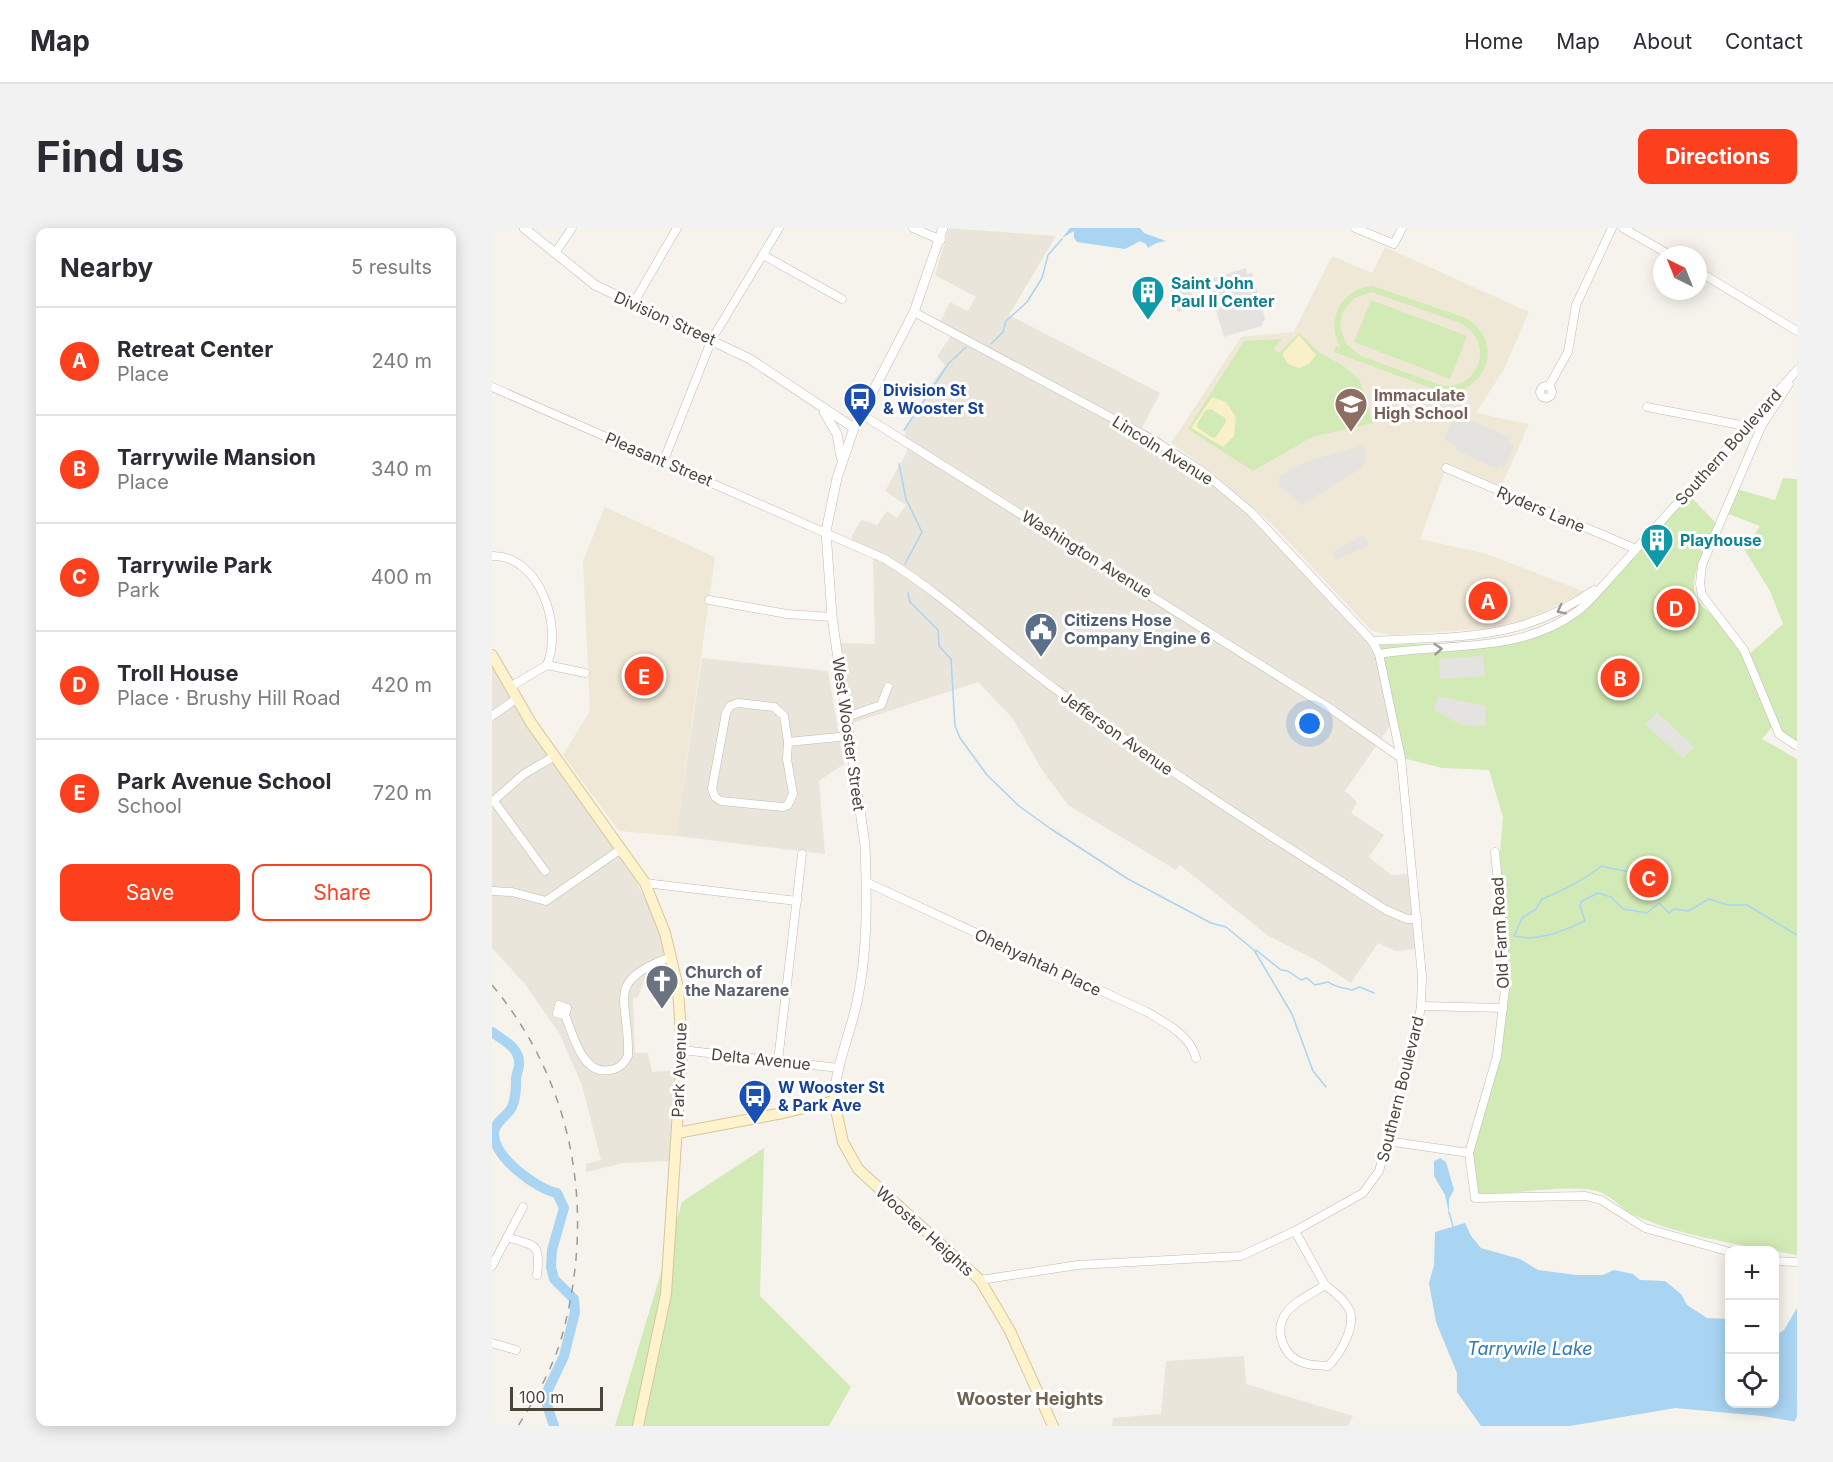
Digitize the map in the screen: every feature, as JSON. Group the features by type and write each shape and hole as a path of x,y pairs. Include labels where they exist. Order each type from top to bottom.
{"main road":[{"name":"Park Avenue","path":"492,656 516,699 645,884 656,906 672,957 682,1022 682,1050 666,1294 638,1426"},
{"path":"677,1133 834,1101"},
{"name":"Wooster Heights","path":"834,1101 843,1142 858,1169 980,1280 1004,1320 1053,1426"}],"street":[{"name":"Division Street","path":"524,228 596,285 750,359 854,428"},
{"path":"555,253 572,228"},
{"path":"633,304 677,228"},
{"path":"664,460 712,339 779,228"},
{"path":"913,228 941,240"},
{"name":"West Wooster Street","path":"834,1101 839,1068 863,967 866,882 865,845 832,617 826,531 841,464 854,428 914,312 941,240 943,228"},
{"path":"1355,228 1394,244 1402,228"},
{"path":"1549,386 1568,352 1576,305 1612,228"},
{"path":"1623,228 1654,246"},
{"path":"763,255 842,299"},
{"path":"1707,277 1797,331"},
{"name":"Lincoln Avenue","path":"914,312 1155,441 1202,471 1250,511 1372,641"},
{"path":"1796,371 1762,425 1702,565 1700,584 1709,607 1736,636 1744,650 1779,734 1797,746"},
{"name":"Southern Boulevard","path":"1379,654 1493,645 1539,634 1581,609 1796,371"},
{"name":"Pleasant Street","path":"492,387 826,531"},
{"name":"Division Street","path":"812,399 830,419 837,434 841,464"},
{"path":"1647,407 1746,426"},
{"name":"Washington Avenue","path":"861,414 1324,704 1401,758"},
{"name":"Ryders Lane","path":"1446,468 1636,549"},
{"name":"Jefferson Avenue","path":"826,531 904,571 1052,687 1222,806 1386,910 1407,919 1417,919"},
{"path":"492,556 504,556 516,560 533,577 553,621 552,653 547,665 510,687"},
{"name":"Southern Boulevard","path":"980,1280 1078,1265 1222,1259 1258,1250 1363,1193 1379,1171 1416,1036 1421,1005 1417,919 1401,758 1379,654 1372,641 1492,634 1512,630 1535,623 1578,601 1611,578"},
{"path":"709,600 787,614 832,617"},
{"path":"547,665 585,673"},
{"path":"846,717 881,705 888,687"},
{"path":"492,716 516,699"},
{"path":"738,703 780,710 784,717 788,742 787,759 793,794 788,805 783,807 721,801 714,797 712,789 726,713 730,706 738,703"},
{"path":"788,742 849,736"},
{"path":"545,872 493,801 524,774 555,756"},
{"path":"492,891 512,892 546,901 621,849"},
{"name":"Old Farm Road","path":"1469,1153 1497,1056 1503,1008 1505,958 1495,852"},
{"path":"778,1061 802,854"},
{"name":"Ohehyahtah Place","path":"866,882 1148,1012 1177,1030 1194,1050 1196,1058"},
{"path":"645,884 797,901"},
{"path":"565,1015 588,1064 606,1071 616,1069 628,1056 624,1002 630,980 645,967 672,957"},
{"path":"1421,1005 1503,1008"},
{"name":"Delta Avenue","path":"682,1050 839,1068"},
{"path":"1387,1141 1469,1153 1476,1198 1586,1196 1601,1200 1629,1220 1645,1228 1725,1251"},
{"path":"492,1266 523,1207"},
{"path":"1295,1231 1325,1286 1343,1300 1350,1311 1351,1320 1335,1359 1328,1366 1304,1363 1292,1358 1285,1349 1281,1327 1286,1314 1325,1286"},
{"path":"507,1237 536,1249 540,1254 537,1275"},
{"path":"1779,1261 1797,1262"},
{"path":"492,1343 516,1350"}],"shaded area":[{"path":"949,228 1056,236 1009,315 1160,393 1142,428 1163,439 1159,448 1218,488 1251,516 1369,643 1376,655 1390,726 1345,791 1357,802 1351,813 1384,835 1369,857 1391,875 1409,874 1416,949 1396,951 1378,943 1351,983 1319,962 1267,935 1180,865 1176,870 1068,805 1042,770 1013,719 978,682 852,723 840,643 875,644 873,558 851,548 852,536 861,520 877,525 887,511 897,518 906,505 885,491 907,452 905,430 934,380 945,366 937,356 951,336 937,329 950,302 968,311 976,297 935,275"},
{"name":"Immaculate High School","path":"1385,247 1529,312 1504,369 1476,413 1529,424 1501,487 1448,463 1420,539 1487,554 1585,592 1529,619 1503,626 1466,630 1391,635 1372,631 1270,522 1208,469 1171,443 1241,337 1294,332 1332,256 1372,273"},
{"path":"1246,268 1247,274 1252,273 1265,319 1261,326 1224,337 1207,280"},
{"path":"1188,280 1195,307 1178,312 1170,285"},
{"path":"1459,415 1511,438 1509,442 1514,445 1505,467 1500,464 1498,469 1455,450 1457,446 1444,440 1453,418 1458,420"},
{"path":"1364,445 1366,459 1360,469 1302,505 1278,485 1280,476 1305,462"},
{"path":"605,507 715,557 676,836 619,831 563,755 590,711 583,561"},
{"path":"1363,535 1369,545 1336,560 1332,553"},
{"path":"1483,656 1485,676 1440,679 1439,659"},
{"path":"702,658 828,671 844,764 819,781 825,854 676,836"},
{"path":"492,665 635,879 658,926 671,972 645,978 638,997 633,998 635,1053 648,1053 652,1072 676,1070 670,1161 623,1163 586,1172 586,1164 601,1160 582,1085 559,1033 525,984 492,948"},
{"path":"1438,696 1485,706 1486,726 1461,725 1434,710"},
{"path":"1657,712 1694,747 1683,758 1645,725"},
{"path":"1244,1356 1246,1384 1353,1416 1348,1426 1112,1426 1113,1418 1161,1414 1166,1361"}],"green space":[{"path":"1372,286 1463,317 1476,326 1484,338 1488,351 1481,375 1471,384 1458,390 1442,392 1334,352 1336,346 1341,348 1335,327 1338,308 1351,293","holes":["1372,292 1460,323 1471,331 1477,340 1480,351 1479,362 1467,380 1456,385 1443,386 1361,356 1346,344 1340,326 1342,313 1354,298"]},
{"path":"1371,300 1467,336 1450,379 1354,342"},
{"path":"1299,333 1320,353 1342,365 1359,379 1373,423 1312,437 1253,471 1188,429 1244,341 1282,339 1273,349 1279,353"},
{"path":"1783,478 1797,479 1797,747 1772,727 1762,739 1797,759 1797,1255 1779,1252 1779,1246 1748,1246 1655,1224 1636,1216 1597,1191 1573,1188 1487,1195 1476,1192 1469,1150 1491,1083 1505,942 1500,853 1503,817 1489,770 1442,768 1403,758 1380,645 1494,640 1531,633 1551,625 1593,593 1686,492 1718,525 1703,555 1695,578 1697,599 1727,630 1744,659 1783,624 1770,591 1744,549 1760,526 1723,512 1733,488 1775,500"},
{"path":"764,1148 760,1296 851,1387 829,1426 615,1426 682,1202"}],"sand":[{"path":"1299,335 1316,355 1309,364 1299,368 1288,364 1282,354"},
{"path":"1212,397 1226,402 1236,417 1234,436 1223,447 1191,428","holes":["1211,409 1225,418 1226,422 1216,437 1213,438 1198,428 1197,424 1206,410"]}],"water":[{"path":"1070,228 1140,228 1144,233 1166,241 1148,248 1140,241 1125,249 1077,242 1074,238 1074,231 1062,238"},
{"path":"1440,1158 1446,1162 1454,1190 1449,1199 1449,1213 1445,1195 1434,1176 1434,1161"},
{"name":"Tarrywile Lake","path":"1465,1223 1471,1236 1481,1248 1520,1259 1538,1270 1576,1275 1603,1275 1614,1270 1633,1274 1640,1280 1665,1281 1681,1294 1687,1305 1707,1318 1725,1319 1725,1408 1779,1408 1779,1333 1784,1330 1797,1308 1797,1422 1762,1416 1675,1408 1570,1426 1481,1426 1457,1392 1457,1373 1436,1322 1429,1283 1434,1265 1435,1232"}],"waterway":[{"path":"991,344 1003,332 1006,321 1027,302 1042,278 1048,255 1062,239"},
{"path":"904,430 949,363 966,347"},
{"path":"899,464 906,499 922,532 905,564"},
{"path":"908,593 910,602 938,630 939,646 951,659 955,726 960,738 987,775 1019,806 1051,829 1128,879 1211,923 1226,927 1254,950 1292,1014 1313,1071 1326,1087"},
{"path":"1652,873 1602,866 1588,876 1542,899 1536,909 1522,918 1514,936 1541,937 1585,921 1580,906 1582,901 1598,893 1611,897 1623,909 1647,913 1659,903 1669,913 1674,909 1688,911 1709,899 1728,905 1747,905 1797,935"},
{"path":"1256,950 1281,970 1288,971 1301,980 1307,978 1315,985 1328,982 1352,990 1360,987 1374,993"},
{"path":"492,1032 511,1046 519,1060 512,1107 495,1128 495,1142 500,1152 517,1170 538,1185 557,1193 564,1208 552,1250 551,1267 554,1279 574,1299 575,1312 564,1356 546,1394 546,1402 554,1426"},
{"path":"1449,1212 1453,1227"}],"railway":[{"path":"492,985 520,1024 543,1065 560,1107 571,1152 577,1197 577,1243 572,1289 562,1336 549,1371 518,1426"}],"place":[{"name":"Saint John Paul II Center","path":"1148,321"},
{"name":"Division St & Wooster St","path":"860,428"},
{"name":"Immaculate High School","path":"1351,433"},
{"name":"Playhouse","path":"1657,569"},
{"name":"Retreat Center","path":"1488,601"},
{"name":"Troll House","path":"1676,608"},
{"name":"Citizens Hose Company Engine 6","path":"1041,658"},
{"name":"Park Avenue School","path":"644,676"},
{"name":"Tarrywile Mansion","path":"1620,678"},
{"name":"Tarrywile Park","path":"1649,878"},
{"name":"Church of the Nazarene","path":"662,1010"},
{"name":"W Wooster St & Park Ave","path":"755,1125"}],"district":[{"name":"Wooster Heights","path":"1030,1398"}]}
